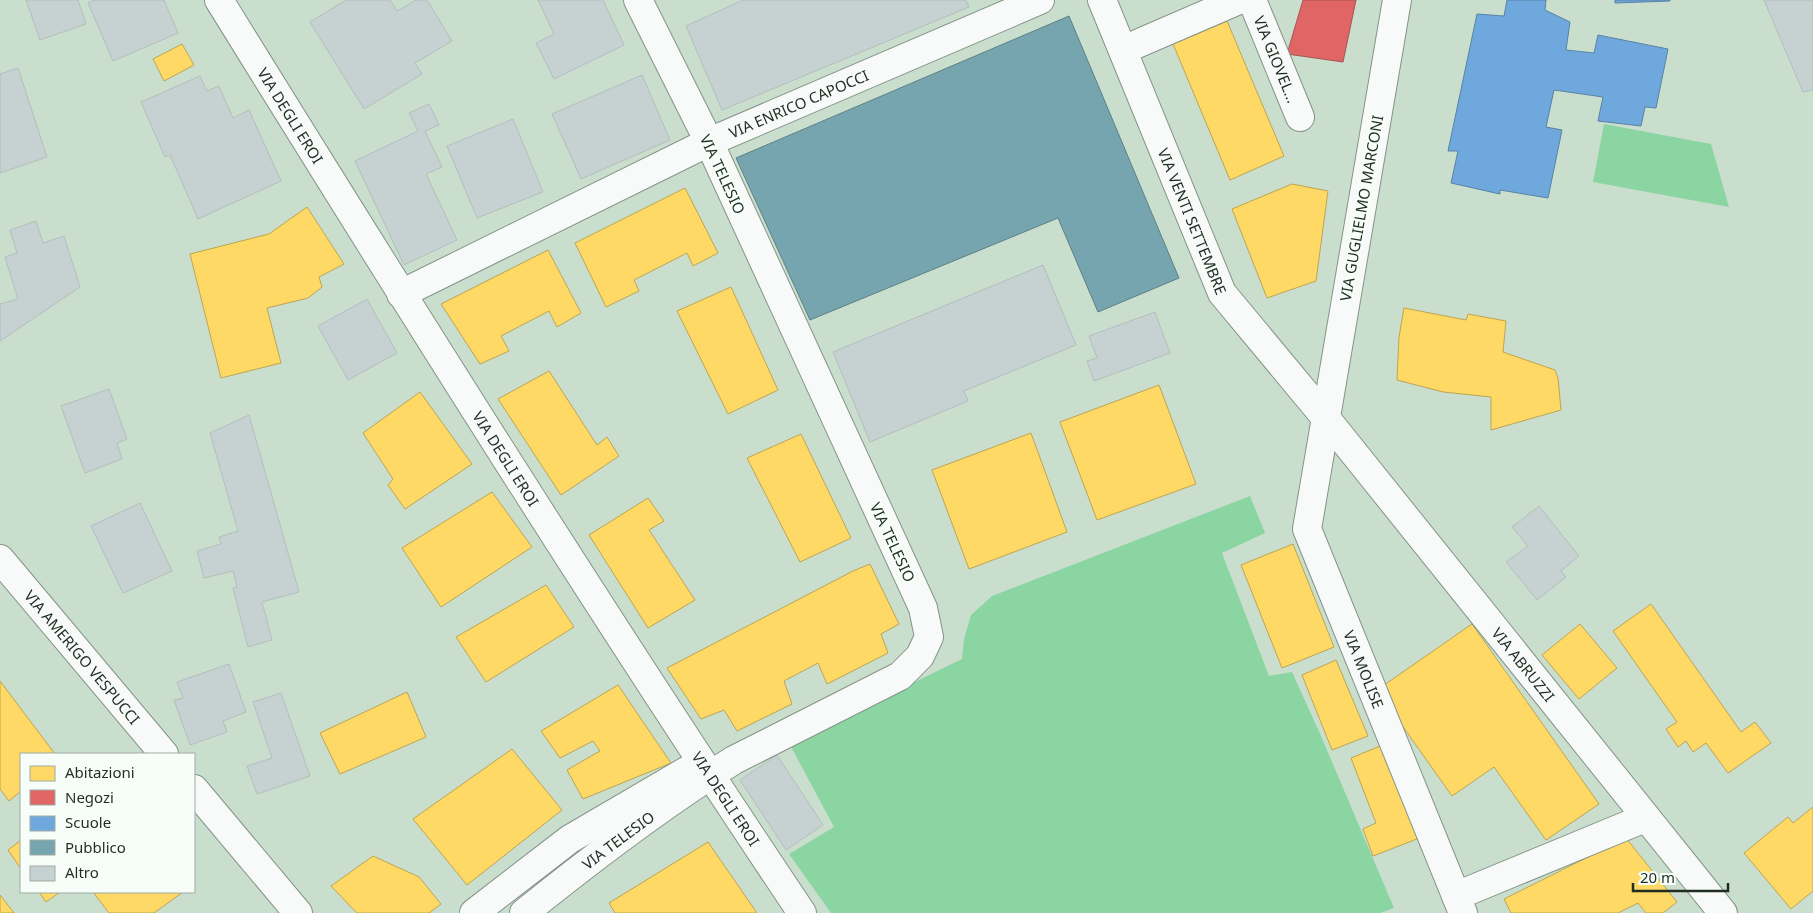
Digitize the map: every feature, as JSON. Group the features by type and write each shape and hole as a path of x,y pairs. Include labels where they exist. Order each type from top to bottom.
{"street":[{"name":"VIA DEGLI EROI","path":"219,0 401,294 706,769 802,913"},
{"name":"VIA TELESIO","path":"474,913 570,839 706,769 734,760 900,676 920,656 929,638 923,608 709,142 638,0"},
{"name":"VIA ENRICO CAPOCCI","path":"401,294 709,142 1040,0"},
{"name":"VIA VENTI SETTEMBRE","path":"1102,0 1222,293 1325,416"},
{"name":"VIA GIOVEL...","path":"1123,50 1239,0"},
{"name":"VIA GIOVEL...","path":"1252,0 1300,117"},
{"name":"VIA GUGLIELMO MARCONI","path":"1325,416 1397,0"},
{"name":"VIA ABRUZZI","path":"1325,416 1645,818 1723,913"},
{"name":"VIA MOLISE","path":"1325,416 1307,529 1459,904"},
{"name":"VIA AMERIGO VESPUCCI","path":"0,559 163,753"},
{"name":"VIA TELESIO","path":"524,913 706,769"},
{"path":"195,790 298,913"},
{"path":"1459,904 1645,818"}],"green space":[{"path":"1604,124 1711,144 1729,207 1593,182"},
{"path":"1250,496 1265,533 1222,553 1269,676 1292,672 1394,908 1380,913 831,913 789,854 834,827 789,743 962,659 964,639 971,615 992,596"}],"building: Abitazioni":[{"path":"1227,21 1284,156 1230,180 1173,44"},
{"path":"182,44 194,65 164,81 153,59"},
{"path":"1292,184 1328,191 1316,281 1267,298 1232,209"},
{"path":"685,188 718,253 693,266 687,253 634,280 639,291 606,307 575,243"},
{"path":"307,207 344,264 319,277 322,287 308,298 267,308 281,363 221,378 190,254 269,234"},
{"path":"548,250 581,313 557,327 549,311 501,336 509,351 480,364 441,304"},
{"path":"731,287 778,390 728,414 677,311"},
{"path":"1404,308 1466,320 1468,314 1506,321 1503,352 1555,370 1558,378 1561,410 1491,430 1491,397 1443,392 1397,380 1399,337"},
{"path":"549,371 597,445 607,437 619,456 561,495 498,399"},
{"path":"1159,385 1196,484 1097,520 1060,422"},
{"path":"420,392 472,464 405,509 388,485 393,479 363,433"},
{"path":"1031,433 1067,532 969,569 932,470"},
{"path":"801,434 851,538 800,562 747,458"},
{"path":"492,492 532,547 441,607 402,548"},
{"path":"648,498 664,521 649,530 695,600 648,628 589,535"},
{"path":"1293,544 1334,647 1282,668 1241,565"},
{"path":"870,564 899,624 881,634 888,653 827,684 818,663 784,681 792,704 737,731 724,710 701,719 667,668 853,571"},
{"path":"546,585 574,627 486,682 456,637"},
{"path":"1651,604 1741,732 1755,722 1771,743 1728,773 1706,743 1693,752 1686,741 1678,747 1666,729 1677,722 1613,631"},
{"path":"1472,624 1599,804 1546,840 1494,767 1452,796 1377,690"},
{"path":"1580,624 1617,668 1579,699 1542,655"},
{"path":"1336,660 1368,736 1332,750 1302,675"},
{"path":"0,681 54,753 20,753 20,792 9,801 0,789"},
{"path":"618,685 671,763 583,799 567,770 600,751 593,741 560,758 541,731"},
{"path":"407,692 426,737 340,774 320,733"},
{"path":"1385,744 1422,837 1373,856 1363,829 1376,823 1351,758"},
{"path":"512,749 562,810 467,885 413,819"},
{"path":"1813,807 1813,891 1791,909 1744,853 1788,817 1793,823"},
{"path":"1626,838 1677,902 1663,913 1646,913 1638,903 1618,913 1511,913 1504,899"},
{"path":"20,841 20,868 8,850"},
{"path":"708,842 757,913 615,913 609,903"},
{"path":"373,856 419,877 441,904 429,913 357,913 331,886"},
{"path":"40,893 59,893 46,902"},
{"path":"94,893 182,893 154,913 109,913"},
{"path":"0,895 14,913 0,913"}],"building: Negozi":[{"path":"1303,0 1356,0 1343,62 1287,54"}],"building: Scuole":[{"path":"1507,0 1546,0 1545,10 1570,22 1566,50 1594,53 1598,35 1668,49 1656,108 1645,107 1641,126 1598,121 1603,97 1554,90 1546,127 1562,130 1548,198 1500,190 1500,194 1451,183 1458,151 1448,151 1477,14 1504,16"},
{"path":"1615,0 1670,0 1670,1 1615,3"}],"building: Pubblico":[{"path":"1069,16 1179,278 1098,312 1058,218 810,320 736,158"}],"building: Altro":[{"path":"26,0 78,0 86,24 40,40"},
{"path":"95,0 164,0 178,33 113,61 88,3"},
{"path":"346,0 390,0 397,11 416,0 427,0 452,41 415,63 422,74 364,109 310,22"},
{"path":"538,0 603,0 624,45 554,79 536,43 554,34"},
{"path":"743,0 966,0 969,7 722,110 686,26"},
{"path":"1764,0 1813,0 1813,90 1803,92"},
{"path":"18,68 47,157 0,173 0,74"},
{"path":"642,75 670,140 581,179 552,114"},
{"path":"200,76 207,91 219,86 233,118 249,110 281,181 198,219 170,155 165,157 141,102"},
{"path":"429,104 439,125 425,131 442,167 426,174 457,240 404,265 355,161 418,131 409,113"},
{"path":"513,119 543,192 477,218 447,146"},
{"path":"36,221 43,243 64,236 80,287 0,341 0,304 18,299 5,257 17,253 10,230"},
{"path":"1043,265 1076,345 964,391 968,401 870,442 833,352"},
{"path":"367,299 397,353 348,380 318,326"},
{"path":"1155,312 1170,353 1094,381 1087,361 1097,358 1089,336"},
{"path":"109,389 127,439 117,443 122,459 85,473 61,406"},
{"path":"249,415 299,592 262,602 272,640 248,647 233,588 237,587 233,571 204,578 197,551 221,544 219,537 238,531 210,433"},
{"path":"140,503 172,571 123,593 91,526"},
{"path":"1539,506 1579,556 1561,571 1566,577 1537,600 1506,562 1528,546 1512,527"},
{"path":"229,664 246,712 223,721 227,732 190,745 174,700 183,698 177,682"},
{"path":"281,693 310,776 257,794 247,766 272,758 253,702"},
{"path":"777,755 823,825 786,850 740,780"}]}
